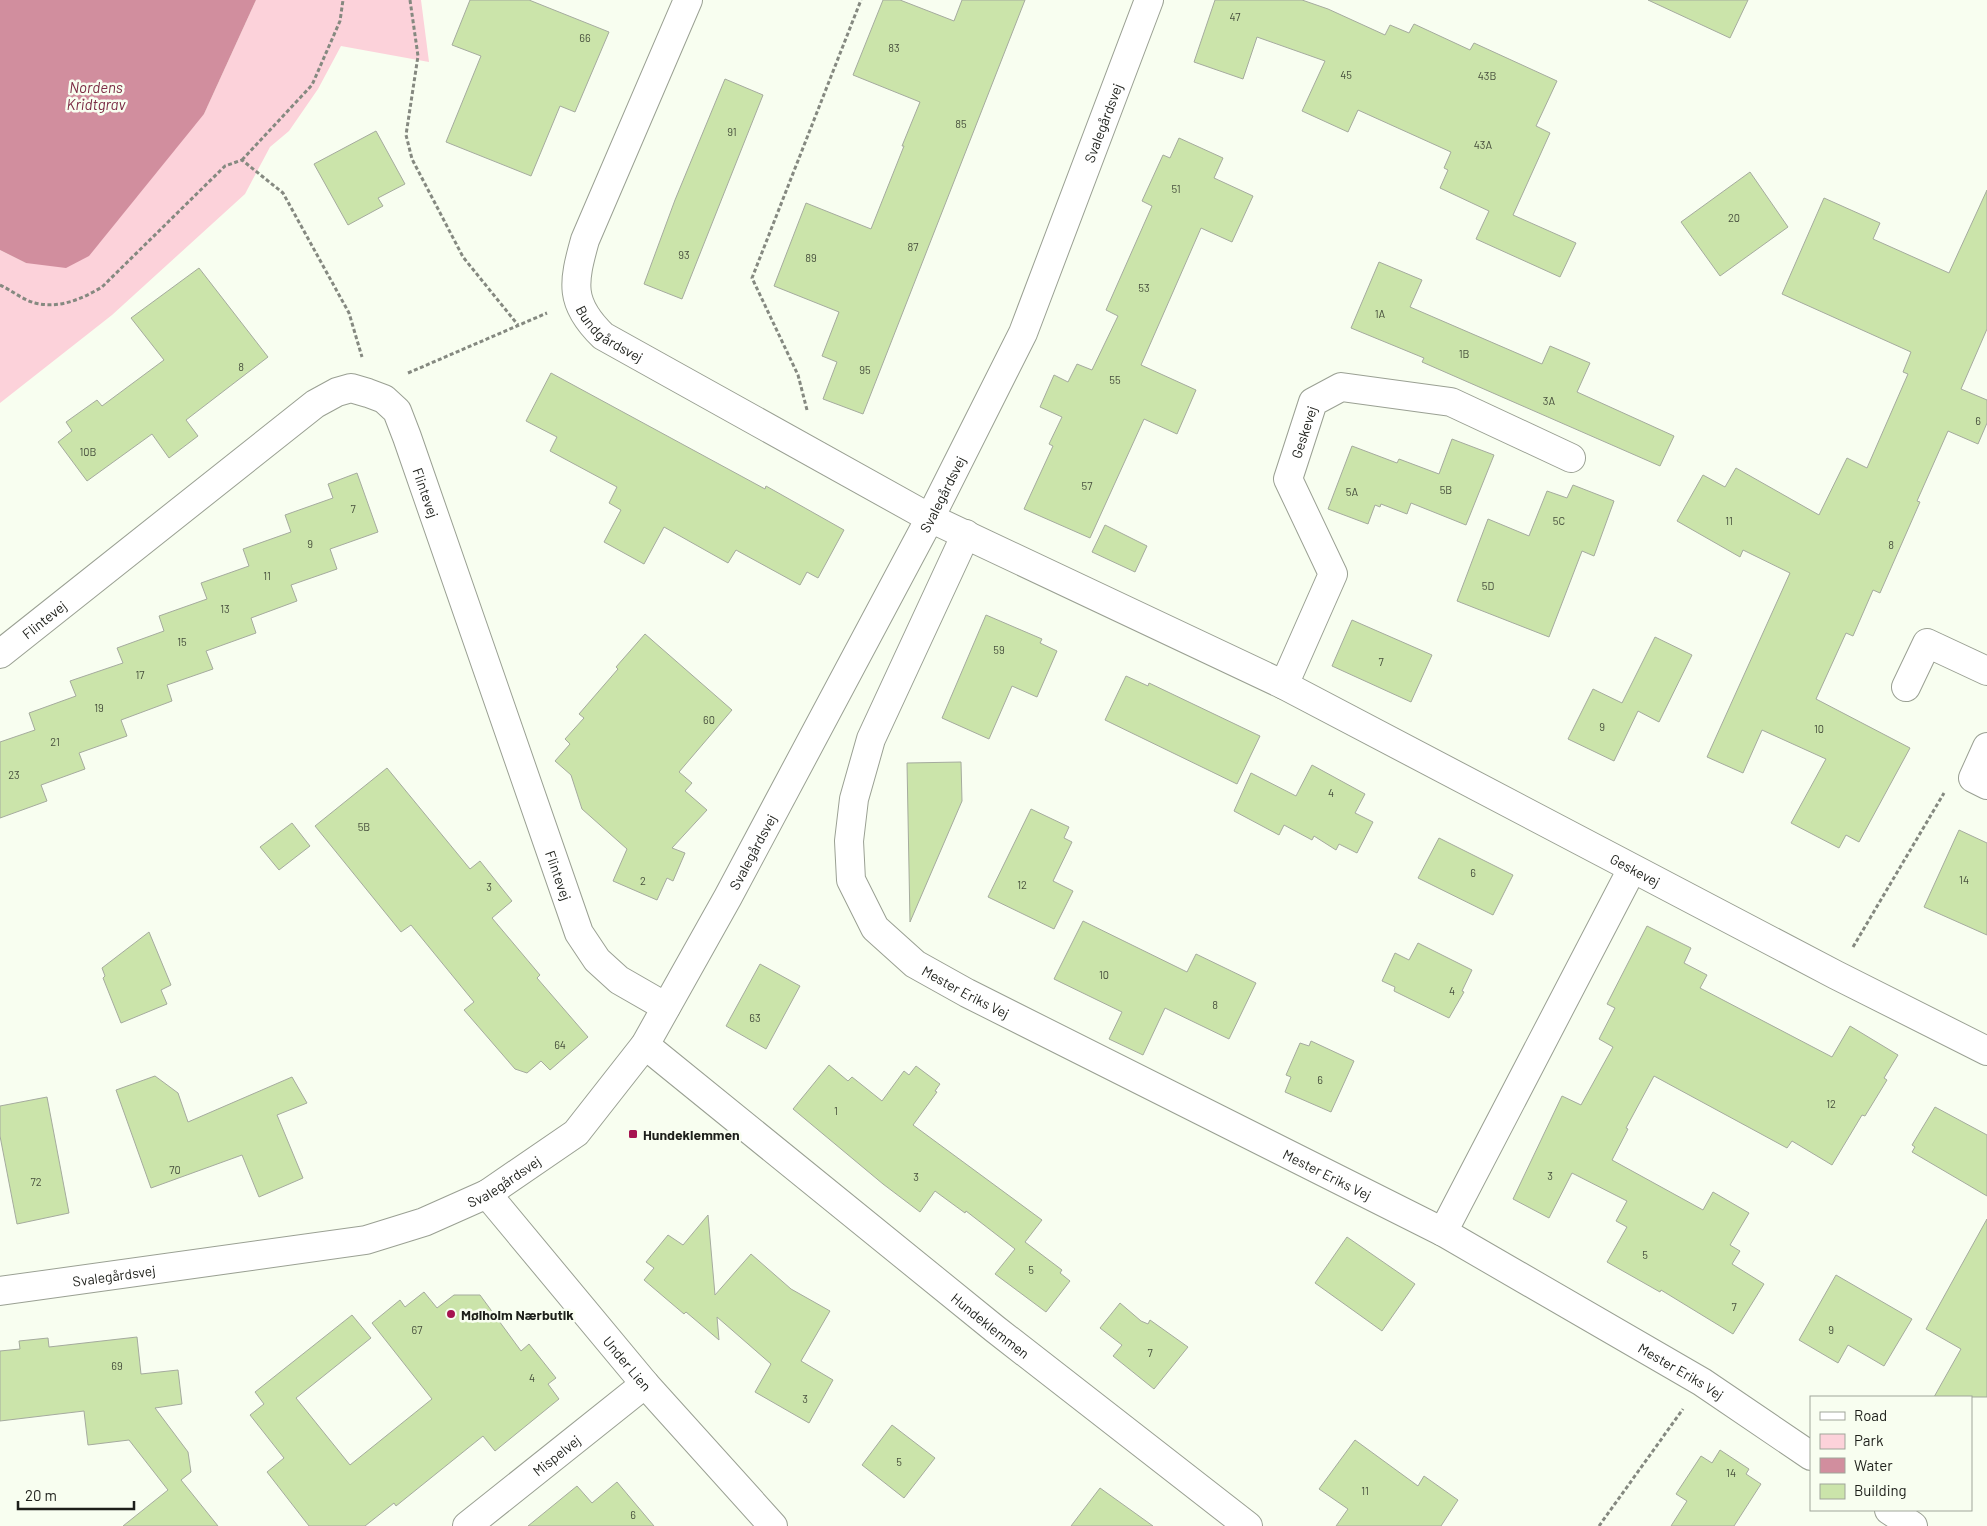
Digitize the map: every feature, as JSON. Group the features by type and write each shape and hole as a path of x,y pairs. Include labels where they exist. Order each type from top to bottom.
{"street":[{"name":"Bundgårdsvej","path":"688,0 586,240 576,272 577,300 589,322 603,336 930,518"},
{"name":"Svalegårdsvej","path":"0,1291 366,1240 424,1222 488,1194 576,1133 645,1045 728,897 930,518 1023,333 1149,0"},
{"name":"Flintevej","path":"0,654 315,404 337,392 351,388 384,399 397,411 579,933 597,960 620,980 666,1007"},
{"name":"Geskevej","path":"1284,685 1333,574 1288,479 1314,402 1341,388 1451,402 1571,458"},
{"name":"Geskevej","path":"930,518 1284,685 1632,869 1987,1051"},
{"name":"Mester Eriks Vej","path":"966,534 871,739 854,799 849,841 851,880 875,928 915,964 967,993 1443,1232 1702,1382 1810,1455"},
{"path":"1906,688 1927,643 1987,671"},
{"path":"1980,782 1987,747"},
{"path":"1443,1232 1632,869"},
{"name":"Hundeklemmen","path":"645,1045 995,1329 1248,1526"},
{"name":"Under Lien","path":"488,1194 645,1384 774,1526"},
{"name":"Mispelvej","path":"467,1526 645,1384"},
{"path":"1890,1511 1913,1526"}],"path":[{"path":"0,285 35,303 64,304 87,296 102,287 225,166 242,160 312,85 340,21 343,0"},
{"path":"410,0 418,56 406,135 412,159 463,257 518,325"},
{"path":"797,444 809,415 798,375 752,278 861,0"},
{"path":"242,160 283,193 349,313 362,357 368,393"},
{"path":"403,376 577,300"},
{"path":"1836,975 1943,794 1980,782"},
{"path":"1599,1526 1702,1382"}],"green space":[{"path":"256,0 421,0 429,62 341,46 318,89 289,131 270,147 245,194 112,315 0,403 0,250 26,263 204,114"}],"water":[{"name":"Nordens Kridtgrav","path":"0,0 256,0 204,114 89,256 66,268 26,263 0,250"}],"building":[{"path":"470,0 529,0 609,32 575,112 560,106 531,176 446,142 481,56 452,45"},
{"path":"883,0 900,0 954,21 962,0 1025,0 863,414 823,399 837,362 822,356 839,312 774,286 806,203 871,229 904,146 902,146 920,102 853,75"},
{"path":"1215,0 1302,0 1328,9 1385,35 1390,25 1409,33 1414,24 1470,50 1474,43 1557,81 1536,126 1550,133 1513,215 1576,243 1560,277 1476,239 1489,211 1440,188 1448,170 1444,168 1451,152 1358,110 1348,132 1302,111 1325,61 1257,37 1243,79 1194,62"},
{"path":"1648,0 1748,0 1730,38"},
{"path":"725,79 763,95 682,299 644,284 675,200"},
{"path":"376,131 405,184 378,198 383,206 348,225 314,164"},
{"path":"1179,138 1223,158 1214,178 1253,196 1232,242 1201,228 1141,365 1196,390 1177,434 1144,419 1090,538 1024,509 1053,446 1049,444 1062,417 1040,407 1054,375 1068,382 1077,364 1092,370 1118,316 1106,310 1152,206 1142,201 1163,155 1170,158"},
{"path":"1750,172 1788,227 1720,276 1681,222"},
{"path":"1987,190 1987,329 1961,389 1987,400 1987,423 1978,444 1948,431 1917,501 1920,502 1880,593 1873,590 1853,636 1846,633 1816,699 1910,748 1859,842 1846,835 1839,848 1791,823 1826,759 1762,730 1743,773 1707,757 1790,573 1743,550 1740,557 1677,521 1703,475 1725,487 1736,468 1819,515 1847,458 1867,468 1908,374 1903,372 1911,352 1782,294 1824,198 1880,223 1873,239 1949,273"},
{"path":"1379,262 1422,280 1410,307 1542,364 1550,346 1590,363 1577,392 1674,436 1660,466 1422,362 1424,358 1351,328"},
{"path":"199,268 268,357 186,420 198,436 169,458 152,434 87,481 58,442 72,431 66,422 97,400 102,406 164,360 131,318"},
{"path":"551,373 765,489 766,486 844,530 818,578 807,572 800,585 736,550 728,563 664,527 644,564 604,542 621,510 609,503 617,487 550,451 557,437 526,421"},
{"path":"1452,439 1494,455 1466,525 1411,503 1407,514 1381,504 1380,507 1375,505 1368,524 1328,509 1352,446 1397,463 1399,459 1439,474"},
{"path":"357,473 378,532 330,549 337,569 291,585 297,601 251,618 256,633 206,651 213,669 167,685 172,701 121,720 127,736 79,753 85,769 41,785 47,801 0,818 0,742 35,730 29,713 76,696 70,681 123,663 117,648 164,631 159,616 207,599 201,583 249,566 243,549 291,532 285,515 333,498 328,484"},
{"path":"1573,485 1614,501 1594,556 1582,551 1549,637 1457,601 1488,519 1529,536 1547,491 1567,498"},
{"path":"1105,525 1147,546 1135,572 1092,552"},
{"path":"986,615 1042,639 1040,643 1057,651 1037,697 1012,686 989,739 942,718"},
{"path":"1352,620 1432,655 1411,702 1332,666"},
{"path":"645,634 732,710 679,772 692,783 685,791 707,810 672,848 685,853 673,881 667,878 657,900 613,881 627,849 582,809 571,775 555,761 570,744 565,739 584,718 579,714"},
{"path":"1655,637 1692,655 1659,722 1638,711 1614,761 1568,739 1593,689 1622,703"},
{"path":"1126,676 1148,686 1149,683 1260,736 1237,784 1105,720"},
{"path":"961,762 962,801 910,922 907,763"},
{"path":"1312,765 1365,794 1355,813 1373,822 1357,853 1339,844 1336,850 1314,836 1312,840 1284,825 1279,835 1234,811 1251,773 1296,796"},
{"path":"387,768 470,869 480,861 512,901 492,918 540,975 537,978 588,1037 550,1070 541,1061 527,1073 515,1069 464,1010 474,1002 411,925 401,932 315,826"},
{"path":"1031,809 1069,827 1064,838 1072,842 1053,881 1073,891 1054,929 988,897"},
{"path":"292,823 310,846 279,870 260,847"},
{"path":"1959,830 1987,843 1987,935 1924,907"},
{"path":"1439,838 1513,875 1493,915 1418,878"},
{"path":"1083,921 1187,972 1196,954 1256,983 1229,1039 1165,1008 1143,1055 1109,1039 1122,1012 1054,979"},
{"path":"1647,926 1691,948 1684,963 1707,975 1700,988 1832,1057 1850,1026 1898,1055 1884,1078 1887,1080 1865,1116 1862,1115 1832,1165 1792,1141 1787,1148 1654,1076 1626,1128 1628,1129 1612,1160 1703,1210 1713,1192 1749,1213 1730,1245 1740,1251 1732,1264 1764,1284 1733,1334 1661,1290 1660,1292 1607,1262 1627,1227 1616,1221 1627,1201 1572,1173 1549,1218 1513,1199 1562,1096 1581,1105 1613,1047 1599,1039 1615,1008 1607,1004"},
{"path":"149,932 171,985 161,990 167,1004 121,1023 103,978 105,976 102,968"},
{"path":"1418,943 1472,970 1462,991 1464,992 1449,1018 1394,991 1395,987 1382,981 1395,953 1409,960"},
{"path":"760,964 800,986 766,1049 726,1026"},
{"path":"1311,1041 1354,1061 1331,1112 1285,1092 1291,1077 1286,1075 1300,1043 1309,1046"},
{"path":"829,1065 848,1081 852,1077 882,1101 904,1071 909,1075 916,1066 940,1084 935,1091 937,1092 913,1125 1042,1220 1025,1242 1062,1270 1060,1273 1070,1281 1046,1312 995,1274 1015,1249 966,1211 965,1213 935,1191 920,1212 883,1184 793,1109"},
{"path":"155,1076 178,1093 188,1122 292,1077 307,1103 277,1115 303,1178 259,1197 242,1155 151,1188 116,1090"},
{"path":"47,1097 69,1213 17,1224 0,1136 0,1106"},
{"path":"1935,1107 1987,1135 1987,1196 1912,1152 1915,1147 1912,1145"},
{"path":"708,1215 715,1295 751,1254 791,1289 830,1311 801,1361 833,1380 809,1423 755,1392 771,1364 717,1317 719,1340 686,1312 684,1314 644,1280 654,1268 646,1262 668,1235 683,1245"},
{"path":"1987,1219 1987,1397 1935,1396 1961,1349 1926,1329"},
{"path":"1347,1237 1415,1284 1382,1331 1315,1283"},
{"path":"1836,1275 1912,1319 1884,1366 1848,1345 1838,1363 1799,1340"},
{"path":"424,1292 437,1308 454,1295 480,1295 521,1351 529,1344 556,1378 548,1384 559,1399 495,1451 483,1436 396,1506 394,1503 365,1526 309,1526 267,1472 284,1458 250,1415 264,1404 255,1392 352,1315 371,1338 296,1398 350,1465 432,1399 372,1323 400,1300 405,1307"},
{"path":"1120,1303 1141,1321 1148,1324 1150,1320 1188,1347 1154,1389 1113,1356 1122,1345 1100,1328"},
{"path":"137,1337 141,1374 178,1370 182,1404 155,1408 188,1452 191,1472 181,1480 218,1526 123,1526 168,1490 129,1440 88,1445 84,1411 0,1421 0,1351 20,1349 19,1341 48,1338 49,1347"},
{"path":"892,1425 935,1458 904,1498 862,1465"},
{"path":"1355,1440 1418,1486 1424,1476 1458,1500 1441,1526 1336,1526 1348,1509 1319,1489"},
{"path":"1720,1450 1749,1469 1746,1474 1761,1484 1734,1526 1671,1526 1687,1501 1676,1494 1701,1456 1712,1463"},
{"path":"617,1482 654,1526 528,1526 577,1486 592,1503"},
{"path":"1100,1488 1153,1526 1071,1526"}],"place":[{"name":"Hundeklemmen","path":"633,1134"},
{"name":"Mølholm Nærbutik","path":"451,1314"}]}
